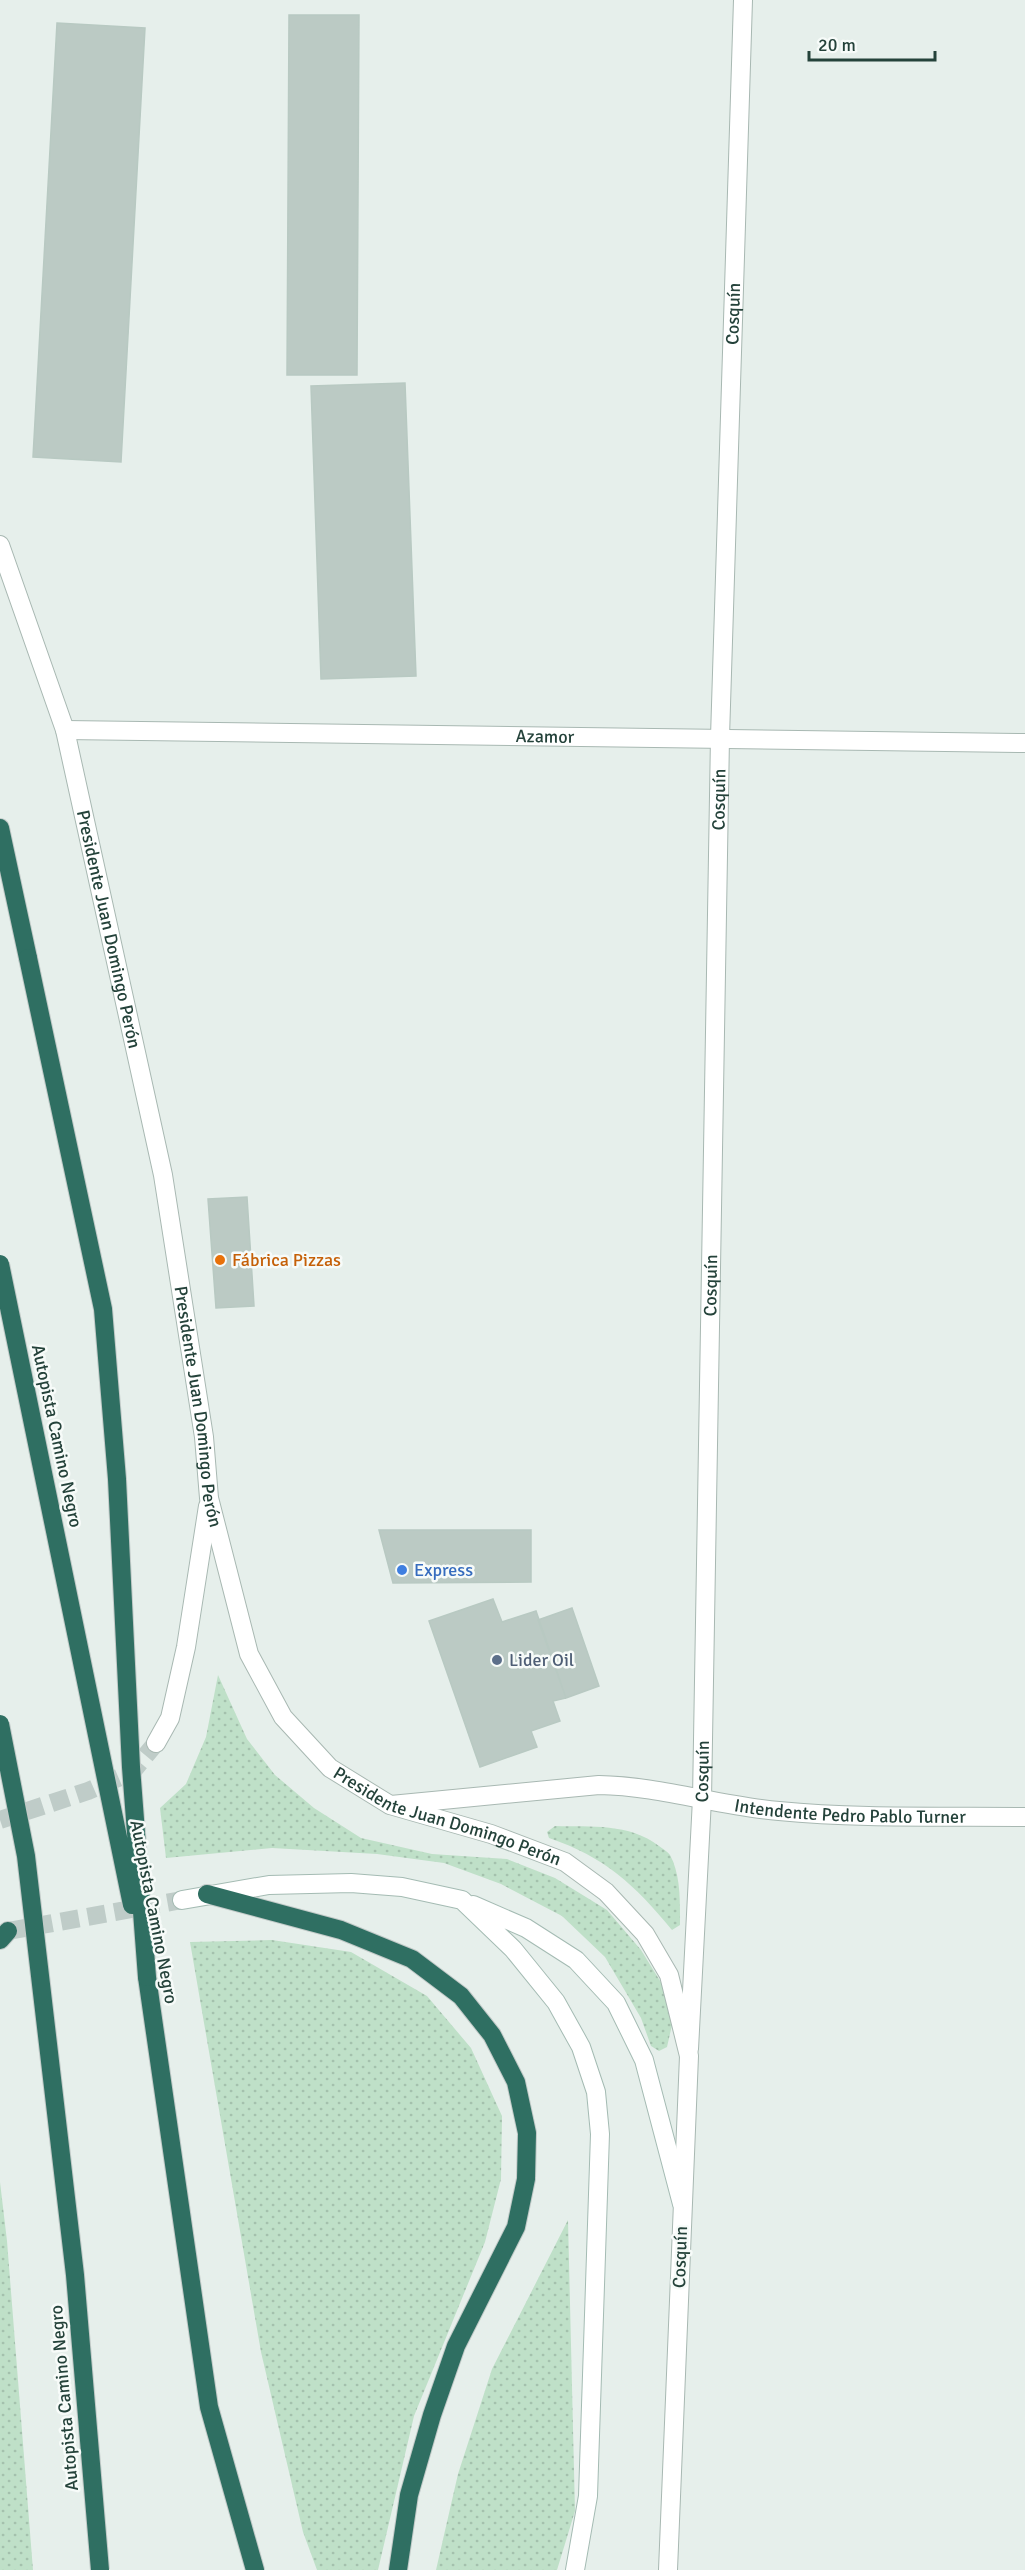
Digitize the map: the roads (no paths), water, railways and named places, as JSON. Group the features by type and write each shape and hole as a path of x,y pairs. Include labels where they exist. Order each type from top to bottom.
{"highway":[{"path":"0,828 103,1309 117,1479 131,1767 147,1977"},
{"name":"Autopista Camino Negro","path":"0,1264 147,1977 209,2407 255,2570"},
{"name":"Autopista Camino Negro","path":"0,1724 26,1856 75,2276 100,2570"},
{"path":"207,1894 341,1930 412,1959 461,1996 492,2035 516,2082 526,2133 526,2179 516,2227 456,2346 439,2395 409,2495 398,2570"}],"street":[{"name":"Cosquín","path":"668,2570 682,2204 702,1799 720,737 743,0"},
{"name":"Presidente Juan Domingo Perón","path":"0,545 65,730 164,1175 204,1437 209,1498 249,1654 282,1716 330,1768 390,1805 491,1834 565,1863 606,1892 645,1934 669,1975 689,2056"},
{"name":"Azamor","path":"65,730 1025,742"},
{"path":"156,1743 170,1718 186,1647 209,1498"},
{"name":"Intendente Pedro Pablo Turner","path":"390,1805 599,1785 630,1786 776,1811 823,1815 1025,1817"},
{"path":"182,1900 269,1885 351,1883 402,1887 462,1900 526,1928 576,1960 616,2003 644,2060 682,2204"},
{"path":"462,1900 513,1949 556,2002 580,2047 596,2092 600,2134 588,2496 575,2570"}],"tunnel":[{"path":"0,1820 88,1791 132,1772 156,1743"},
{"path":"8,1931 182,1900"}],"place":[{"name":"Fábrica Pizzas","path":"220,1260"},
{"name":"Express","path":"402,1570"},
{"name":"Lider Oil","path":"497,1660"}]}
